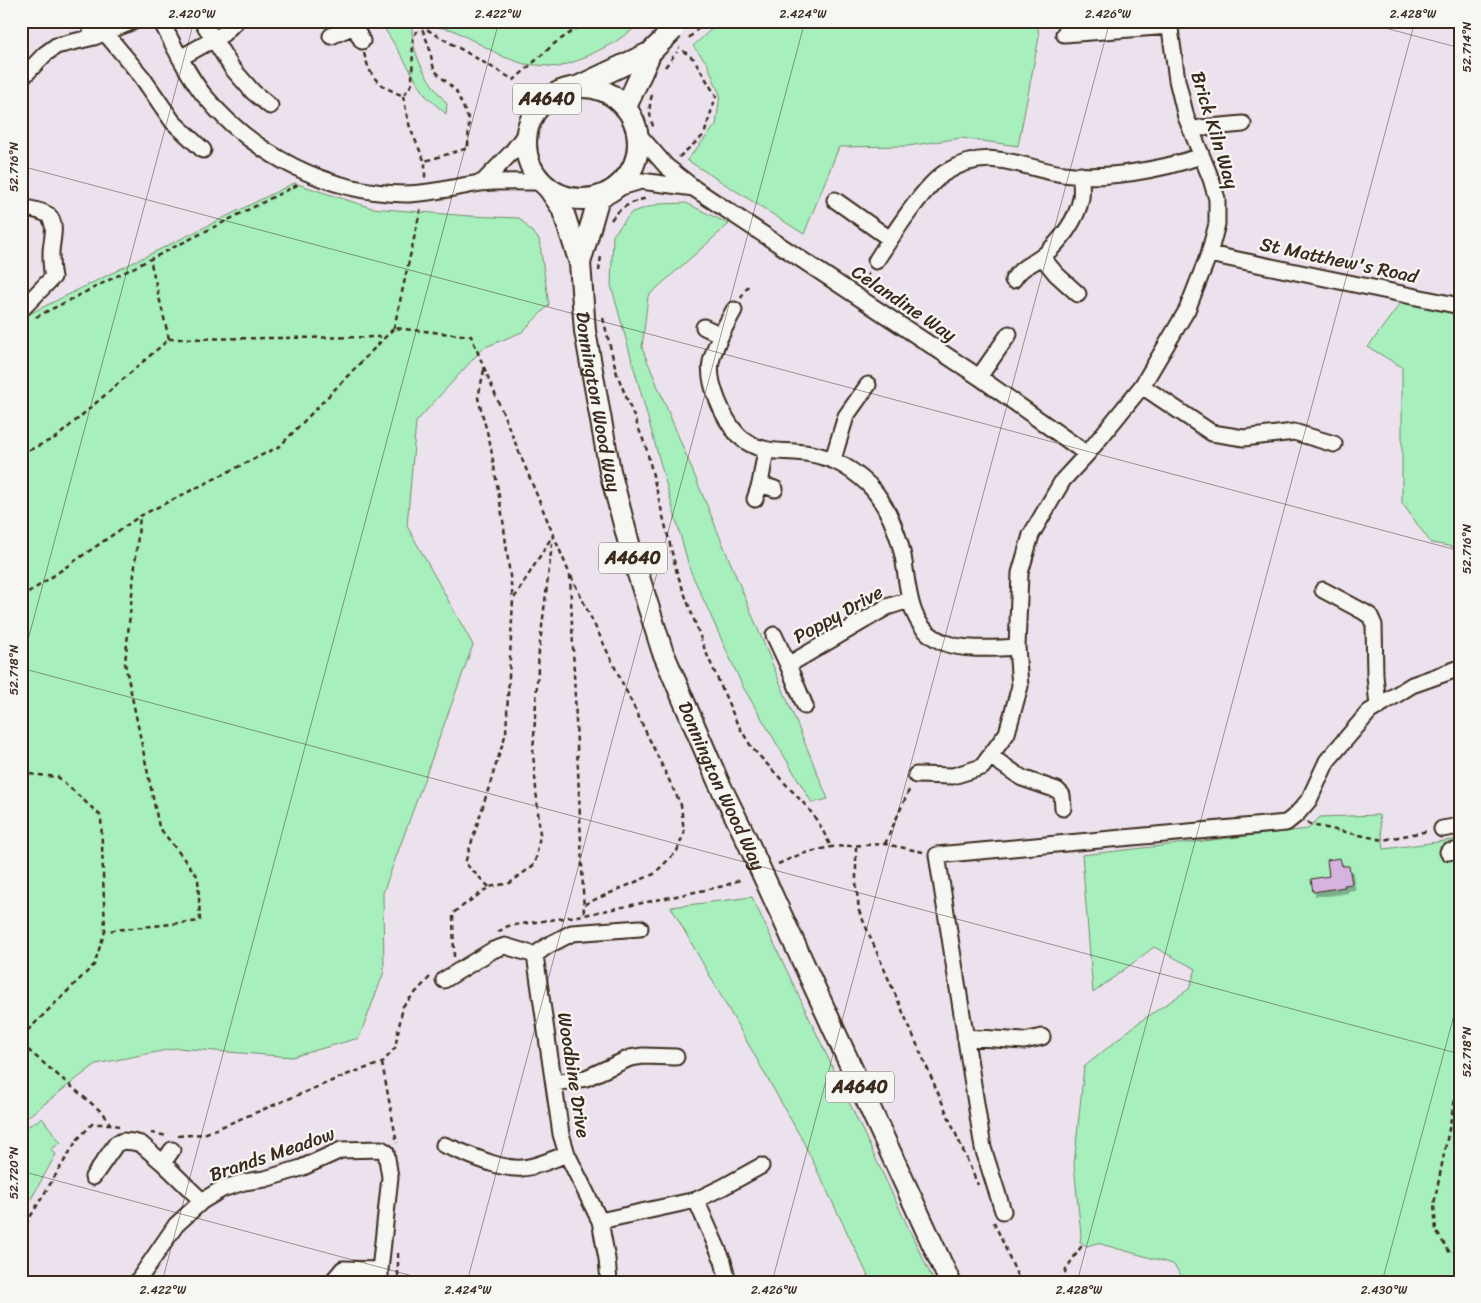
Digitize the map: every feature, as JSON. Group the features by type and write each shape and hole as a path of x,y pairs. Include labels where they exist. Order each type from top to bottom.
{"main road":[{"name":"A4640","path":"576,87 595,88 612,95 626,107 634,120 647,133 631,173 618,188 599,198 582,200 564,197 545,186 531,167 526,150 527,132 535,112 550,97 651,52 675,34"},
{"name":"A4640","path":"626,107 651,52"},
{"name":"Donnington Wood Way","path":"545,186 562,208 580,263 585,330 610,471 632,555 662,650 718,781 950,1282"},
{"name":"Donnington Wood Way","path":"580,263 599,198"}],"street":[{"path":"88,21 100,36 142,77 173,122 203,150"},
{"path":"21,79 45,54 56,46 100,36 134,21"},
{"path":"161,21 180,58 202,93 236,128 273,156 314,177 356,188 403,194 424,193 482,183 545,186"},
{"path":"202,21 232,68 253,92 270,106"},
{"path":"180,58 223,34 236,21"},
{"path":"1064,34 1086,27 1169,23"},
{"name":"Brick Kiln Way","path":"916,775 953,776 982,767 1007,733 1020,686 1017,647 1020,573 1031,535 1063,480 1088,454 1142,386 1187,310 1209,254 1217,224 1216,199 1211,179 1186,117 1177,80 1169,23"},
{"path":"331,36 353,24 362,41"},
{"path":"1191,130 1243,124"},
{"path":"482,183 512,152 527,132"},
{"name":"Celandine Way","path":"647,133 666,166 695,189 855,294 1088,454"},
{"path":"876,261 890,239 929,188 945,172 962,164 988,159 1005,159 1063,174 1126,174 1179,164 1201,156"},
{"path":"1017,274 1042,257 1067,229 1076,213 1081,197 1081,175"},
{"name":"Celandine Way","path":"618,188 641,181 695,189"},
{"path":"835,200 890,239"},
{"path":"21,207 43,212 50,216 54,231 51,253 53,276 26,315"},
{"name":"St Matthew's Road","path":"1209,254 1460,306"},
{"path":"1042,257 1056,274 1078,294"},
{"path":"734,310 721,335 711,363 710,379 715,396 738,435 748,443 766,450 798,452 834,459 870,486 888,510 903,555 909,600 916,617 929,634 944,643 959,647 1017,647"},
{"path":"704,327 721,335"},
{"path":"978,377 1009,334"},
{"path":"834,459 846,416 868,385"},
{"path":"1142,386 1212,433 1244,438 1294,432 1334,444"},
{"path":"766,450 757,491 775,488"},
{"path":"1323,590 1364,612 1370,616 1373,622 1378,706"},
{"name":"Poppy Drive","path":"788,665 887,607 909,600"},
{"name":"Poppy Drive","path":"774,634 805,706"},
{"path":"998,1216 983,1148 937,855 1286,823 1309,800 1327,761 1370,712 1412,685 1460,668"},
{"path":"990,756 1022,778 1058,790 1062,795 1063,808"},
{"path":"1442,829 1460,826"},
{"path":"437,979 493,950 505,946 541,951 572,933 640,928"},
{"name":"Woodbine Drive","path":"541,951 560,1134 567,1154 600,1221 609,1282"},
{"path":"965,1037 1024,1041 1042,1037"},
{"path":"554,1083 586,1078 630,1058 643,1056 676,1058"},
{"name":"Brands Meadow","path":"94,1177 116,1144 123,1141 141,1144 202,1201"},
{"path":"444,1145 508,1167 522,1168 567,1154"},
{"name":"Brands Meadow","path":"137,1282 176,1225 202,1201 222,1189 301,1168 341,1150 381,1149 386,1152 390,1177 380,1276 343,1270 332,1282"},
{"path":"163,1163 172,1150"},
{"path":"600,1221 696,1200 761,1166"},
{"path":"696,1200 723,1261 728,1282"}],"path":[{"path":"419,21 430,46 434,70 456,91 469,120 468,148 424,161"},
{"path":"421,26 514,80 555,43 588,21"},
{"path":"643,21 675,34 694,59 716,96 704,135 679,157"},
{"path":"675,34 705,21"},
{"path":"421,26 414,37 412,84 403,96 410,128 424,161 425,183"},
{"path":"362,41 367,66 380,85 403,96"},
{"path":"647,133 653,89"},
{"path":"26,315 150,259 314,177"},
{"path":"609,223 617,212 632,202 651,198"},
{"path":"21,598 140,516 280,446 394,328 422,202"},
{"path":"599,278 602,248"},
{"path":"150,259 169,339"},
{"path":"855,294 876,261"},
{"path":"601,310 617,374 646,447 677,573 705,650 737,723 752,748 808,808 820,825 831,847"},
{"path":"394,328 471,336 570,575 681,805 684,833 677,851 654,874 584,904"},
{"path":"21,454 57,437 169,339 385,337"},
{"path":"484,368 478,398 490,443 513,600 506,733 465,863 489,887"},
{"path":"105,931 200,921 198,878 159,827 125,663 140,516"},
{"path":"513,600 553,534"},
{"path":"454,957 453,913 489,887 510,883 535,864 540,835 533,753 539,651 553,534"},
{"path":"570,575 584,915"},
{"path":"21,772 58,777 101,816 105,931 94,965 21,1037"},
{"path":"885,844 916,775"},
{"path":"1296,815 1312,825 1382,840 1442,829"},
{"path":"777,864 801,854 831,847 885,844 937,855"},
{"path":"856,847 856,883 859,911 978,1185"},
{"path":"493,935 508,926 584,915 724,886 742,879"},
{"path":"449,960 461,953"},
{"path":"144,1132 171,1137 204,1134 382,1063 395,1048 403,1006 437,979"},
{"path":"21,1044 104,1114 110,1124"},
{"path":"382,1063 397,1138"},
{"path":"1460,1074 1434,1204 1436,1231 1450,1253 1460,1251"},
{"path":"21,1232 77,1140 92,1124 110,1124 126,1128"},
{"path":"998,1216 1020,1282"},
{"path":"1063,1282 1066,1269 1083,1244"}],"green space":[{"path":"380,21 645,21 615,42 582,59 559,67 524,64 504,57 453,30 412,22 412,34 417,56 426,76 447,104 446,114 426,96"},
{"path":"720,21 1037,21 1039,37 1018,146 961,138 908,146 839,147 804,234 687,160 716,125 720,95 707,63 693,46"},
{"path":"294,183 372,208 519,218 539,239 549,305 522,332 483,348 416,422 407,526 473,645 383,893 384,972 359,1038 292,1057 177,1048 96,1064 21,1122 21,318"},
{"path":"686,203 729,224 648,296 642,348 828,799 812,803 743,687 690,570 611,285 613,235 632,212 659,204"},
{"path":"1402,301 1460,313 1460,548 1431,543 1402,503 1402,367 1368,347"},
{"path":"1379,815 1384,849 1460,839 1460,1265 1457,1267 1460,1274 1460,1282 1186,1282 1173,1264 1097,1243 1087,1246 1080,1242 1081,1235 1074,1165 1084,1067 1138,1023 1189,989 1196,969 1154,947 1093,993 1082,855 1308,829 1320,817"},
{"path":"752,897 934,1282 871,1282 804,1143 671,907"},
{"path":"42,1118 61,1143 51,1149 56,1154 21,1217 21,1130"}],"building":[{"path":"1340,858 1342,866 1349,866 1352,884 1344,885 1345,887 1313,892 1311,879 1329,876 1327,860"}]}
